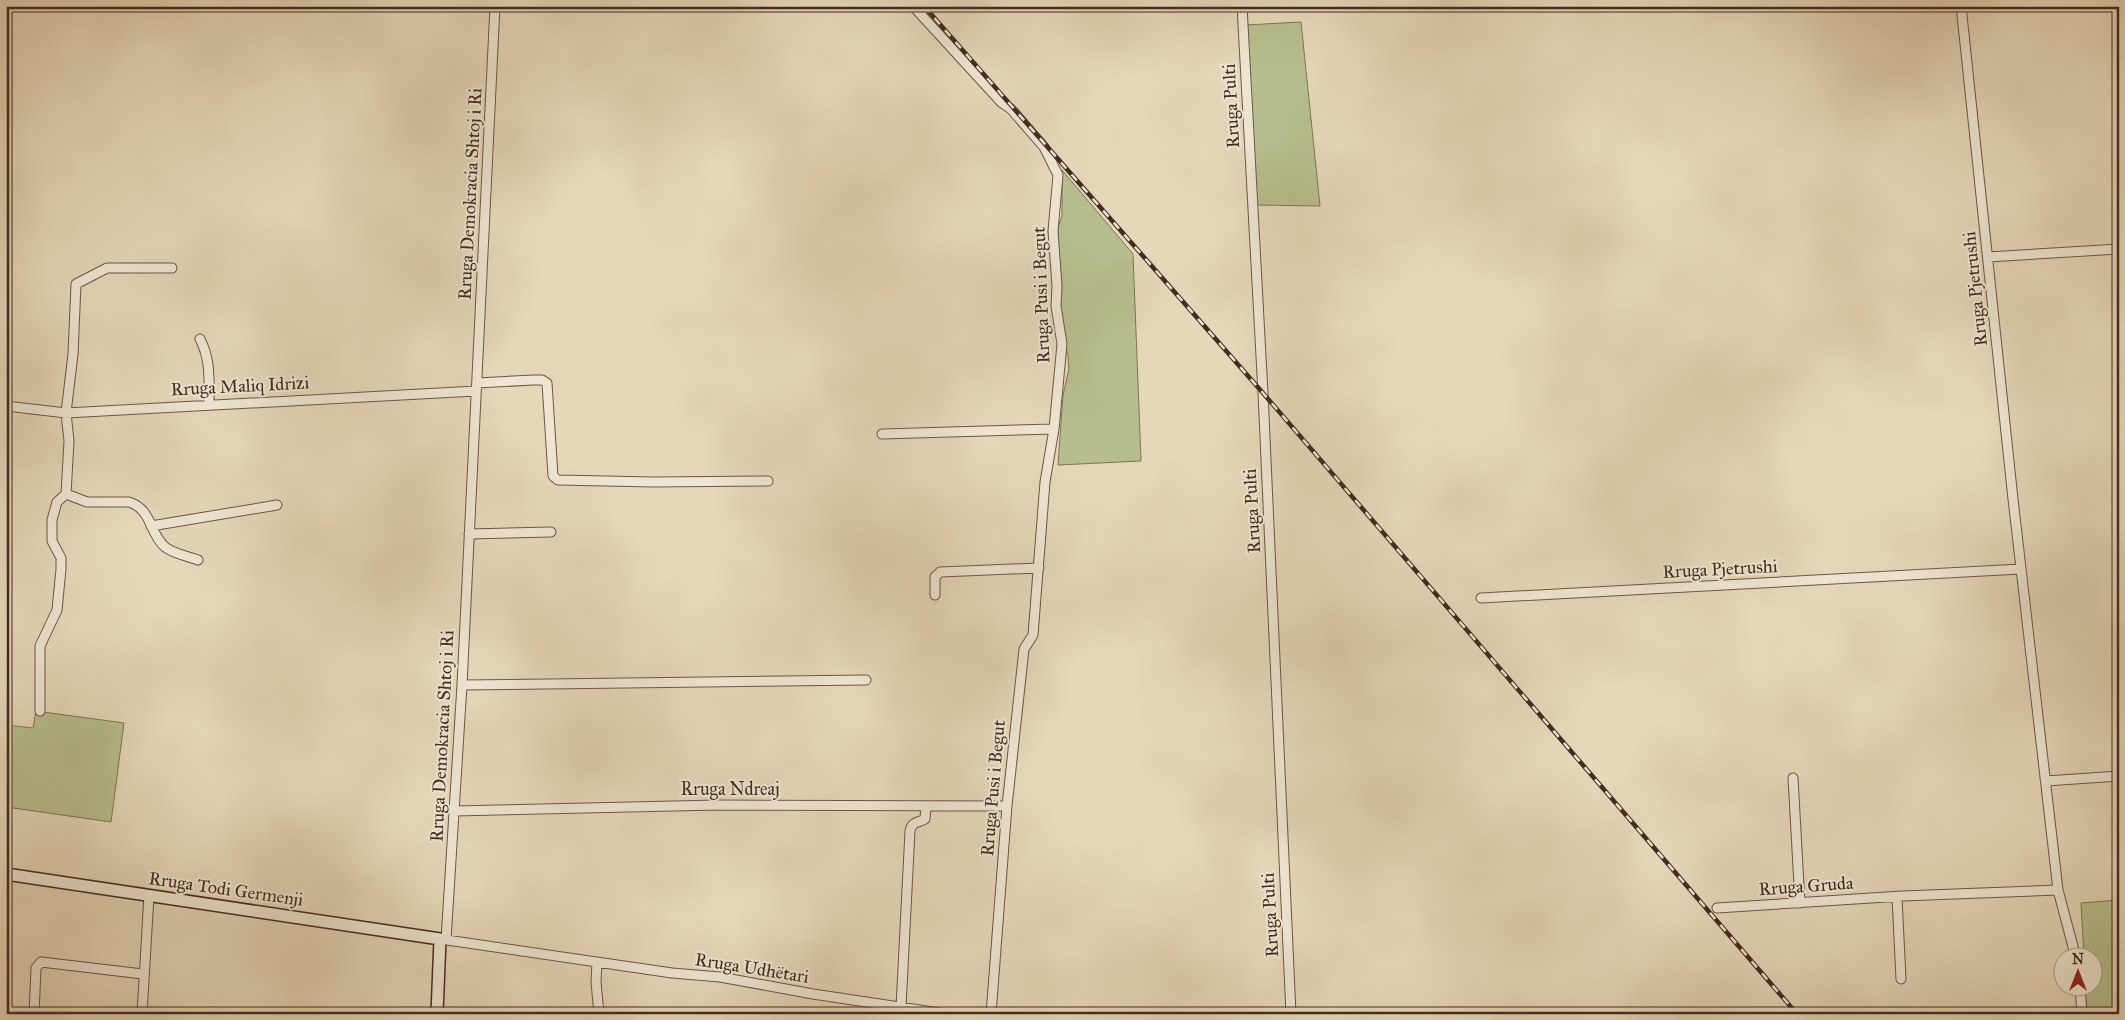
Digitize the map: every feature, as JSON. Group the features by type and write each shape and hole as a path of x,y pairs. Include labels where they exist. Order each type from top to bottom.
{"street":[{"name":"Rruga Demokracia Shtoj i Ri","path":"443,939 462,685 495,6"},
{"name":"Rruga Pusi i Begut","path":"913,6 1001,102 1011,109 1044,147 1058,175 1053,231 1057,286 1056,306 1062,344 1054,429 1045,482 1032,635 1024,649 1007,806 990,1014"},
{"name":"Rruga Pulti","path":"1242,6 1263,393 1291,1014"},
{"name":"Rruga Pjetrushi","path":"1961,6 2021,569 2058,890 2073,948"},
{"path":"1988,257 2119,249"},
{"path":"40,711 40,646 57,610 62,569 61,558 52,541 52,520 57,502 66,494 69,441 66,412 73,354 76,284 107,268 172,268"},
{"path":"200,340 205,349 209,365 209,404"},
{"path":"476,387 534,380 542,380 547,383 553,476 558,480 653,482 768,481"},
{"name":"Rruga Maliq Idrizi","path":"6,406 66,412 476,387"},
{"path":"882,434 1054,429"},
{"path":"66,494 87,502 135,504 147,515 155,535 165,547 198,560"},
{"path":"151,526 277,505"},
{"path":"469,534 551,532"},
{"path":"935,595 935,577 940,572 1039,568"},
{"name":"Rruga Pjetrushi","path":"1481,598 2021,569"},
{"path":"462,685 866,680"},
{"path":"2046,781 2119,776"},
{"path":"1793,778 1800,903"},
{"name":"Rruga Ndreaj","path":"454,811 718,805 1007,806"},
{"path":"901,1007 910,831 911,826 915,822 925,819 926,806"},
{"name":"Rruga Todi Germenji","path":"6,874 443,939"},
{"name":"Rruga Gruda","path":"1717,908 1897,896 2058,890"},
{"path":"142,1014 149,895"},
{"path":"1897,896 1901,979"},
{"path":"437,1014 443,939"},
{"name":"Rruga Udhëtari","path":"443,939 672,973 720,977 810,994 946,1014"},
{"path":"34,1014 36,968 42,962 143,974"},
{"path":"597,962 596,982 599,1014"},
{"path":"2081,998 2082,1014"}],"green space":[{"path":"1301,22 1320,206 1255,205 1245,25"},
{"path":"1062,170 1133,254 1141,461 1058,465 1063,395 1069,369 1060,321 1058,228 1062,216"},
{"path":"36,711 124,723 111,822 6,807 6,725 33,728"},
{"path":"2119,900 2119,1014 2087,1014 2086,998 2102,998 2102,948 2084,948 2081,903"}],"railway":[{"path":"924,6 1263,393 1797,1014"}]}
